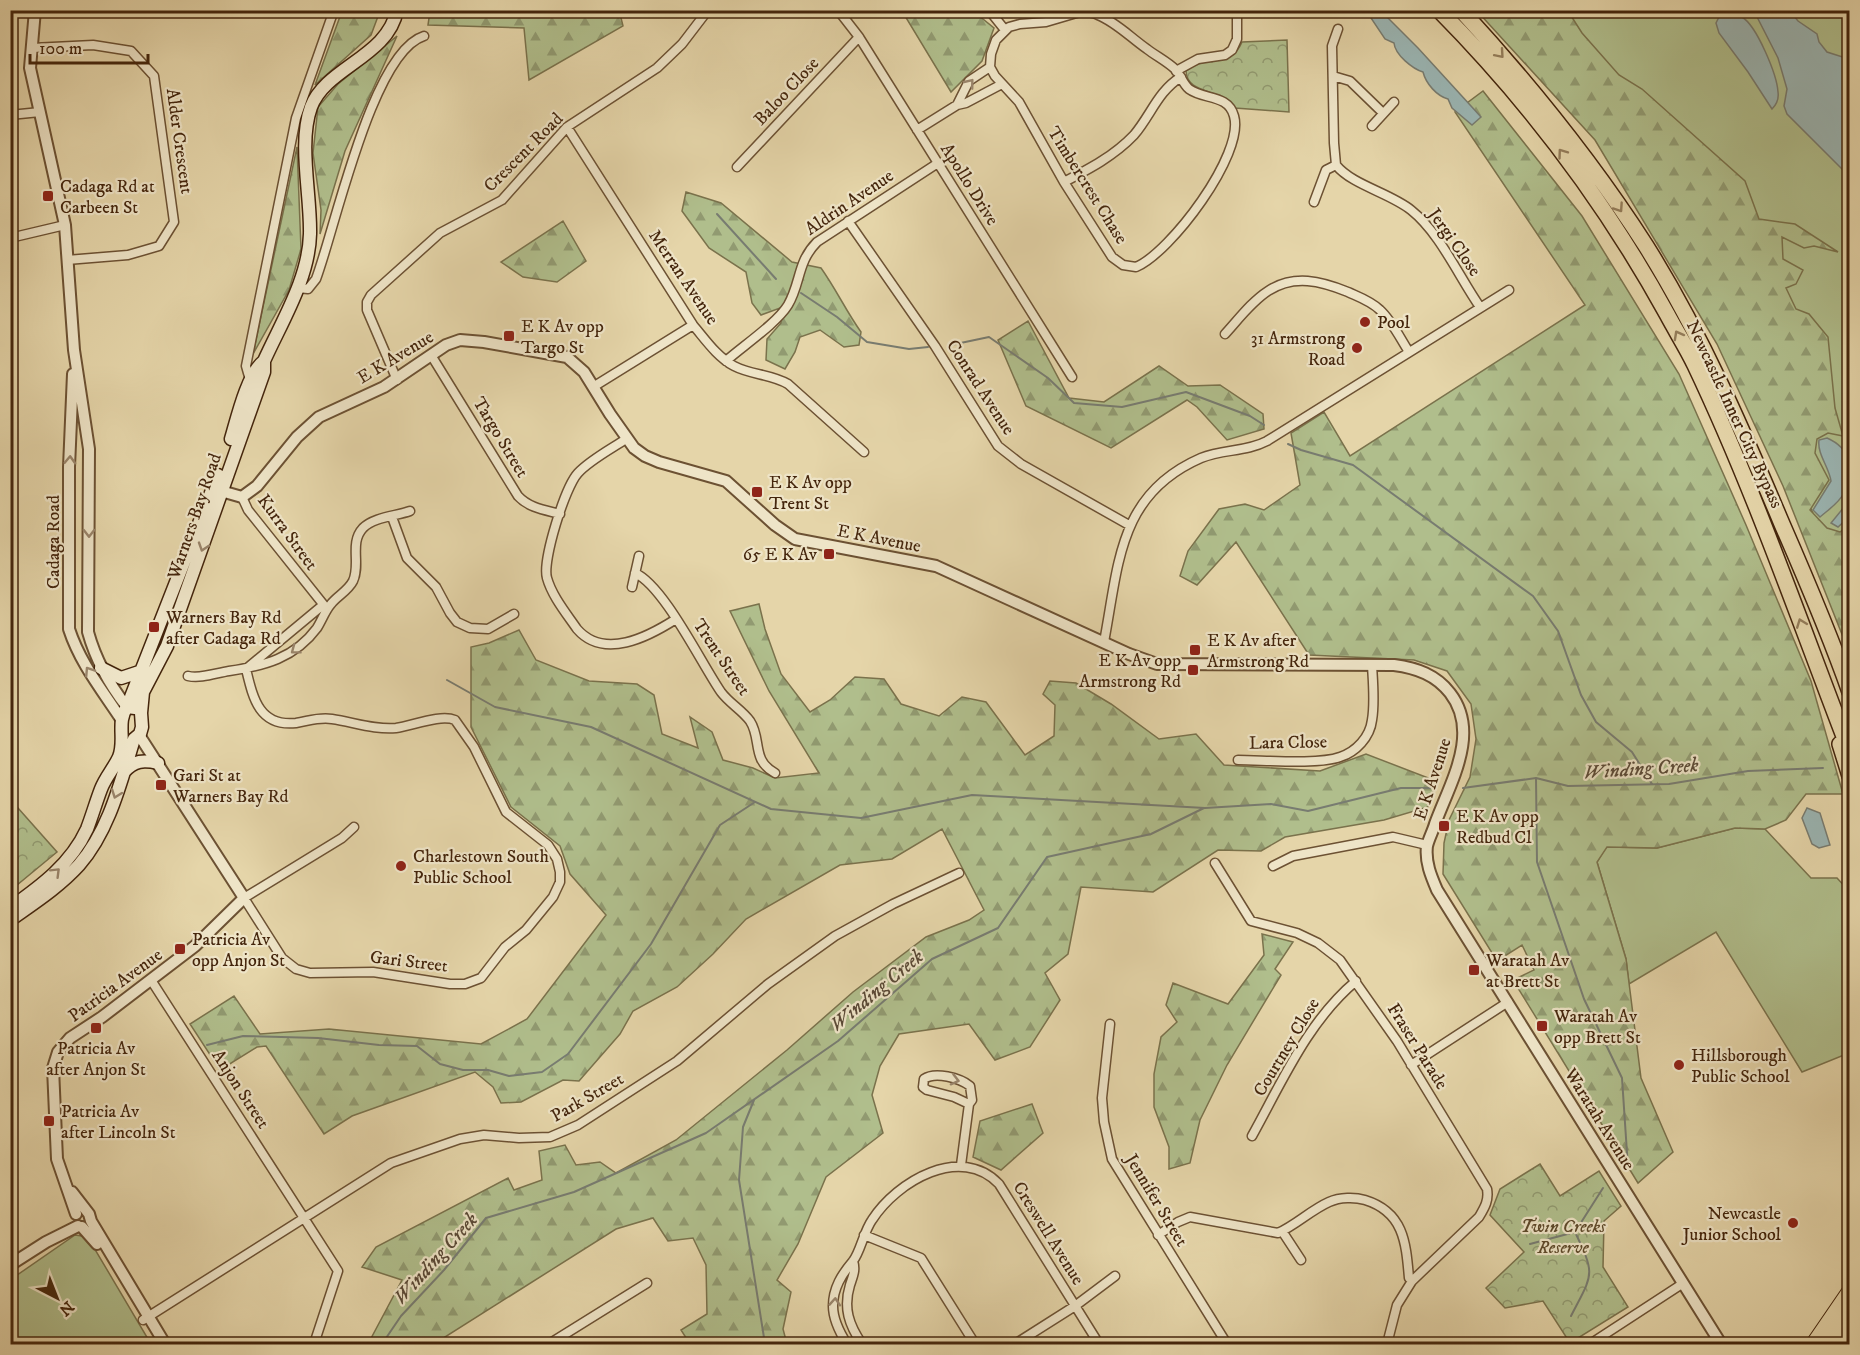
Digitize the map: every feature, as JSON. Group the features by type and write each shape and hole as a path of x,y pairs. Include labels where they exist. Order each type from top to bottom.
{"highway":[{"name":"Newcastle Inner City Bypass","path":"1439,10 1471,43 1557,146 1608,218 1654,291 1695,364 1766,529 1850,753"},
{"name":"Newcastle Inner City Bypass","path":"1461,10 1564,130 1639,237 1672,291 1714,370 1749,445 1834,645 1850,692"},
{"path":"1834,645 1850,681"},
{"path":"1821,678 1850,776"}],"main road":[{"name":"Warners Bay Road","path":"10,908 54,874 77,847 87,827 101,787 119,757 122,725 142,671 264,372 264,361 297,288 308,253 310,234 305,134 302,119 316,97 382,41 393,24 398,10"},
{"name":"Warners Bay Road","path":"10,920 58,886 80,864 98,839 142,727 143,692 167,646 201,554 217,490 250,381 257,367 264,361"},
{"path":"101,668 121,678 142,671"},
{"path":"128,707 137,709 141,714"},
{"path":"122,725 126,737 137,737"},
{"path":"124,772 136,762 158,763"},
{"path":"1813,1344 1850,1290"},
{"path":"1829,1344 1850,1314"}],"street":[{"name":"Cadaga Road","path":"35,10 30,68 64,225 74,350 89,449 88,632 101,668 114,690 128,707"},
{"name":"Warners Bay Road","path":"250,381 246,366 302,119 334,10"},
{"name":"Crescent Road","path":"397,380 367,310 366,304 369,297 440,233 500,202 567,127 657,68 682,44 708,10"},
{"name":"Apollo Drive","path":"838,10 859,37 1072,377"},
{"path":"957,105 969,81 990,67 991,54 996,40 1005,30 989,10"},
{"path":"1064,182 1127,142 1145,121 1164,90 1198,59 1225,55 1232,50 1237,39 1237,10"},
{"name":"Timbercrest Chase","path":"990,67 1018,102 1064,182 1109,252 1118,262 1128,267 1136,267 1150,258 1187,220 1206,196 1222,166 1234,132 1234,118 1226,104 1191,90 1179,74 1100,15 1084,12 1069,13 1046,22 1017,24 1005,30"},
{"path":"1314,202 1326,170 1336,165 1332,46 1338,29"},
{"path":"297,288 308,289 316,279 353,156 380,89 403,51 417,38 424,36"},
{"name":"Baloo Close","path":"737,167 859,37"},
{"name":"Alder Crescent","path":"32,48 93,45 131,51 154,76 174,222 159,246 128,255 67,260"},
{"path":"1333,76 1350,81 1383,113"},
{"path":"917,130 957,105 970,101 1002,84"},
{"path":"1372,126 1395,102"},
{"path":"10,115 40,112"},
{"name":"Merran Avenue","path":"567,127 693,325 726,361 738,368 773,377 788,384 864,452"},
{"name":"Aldrin Avenue","path":"726,361 785,309 793,294 806,254 820,239 938,163"},
{"name":"Jergi Close","path":"1336,165 1349,175 1404,205 1420,218 1433,234 1480,307"},
{"name":"Conrad Avenue","path":"848,221 935,346 991,436 1002,449 1021,464 1129,525"},
{"path":"10,238 64,225"},
{"path":"1225,334 1268,291 1287,283 1311,281 1336,288 1372,303 1384,314 1409,352"},
{"path":"1104,642 1122,548 1129,525 1149,495 1174,473 1210,455 1246,449 1263,443 1509,290"},
{"path":"593,387 693,325"},
{"name":"E K Avenue","path":"242,497 268,474 297,437 319,417 397,380 446,345 460,340 484,342 567,357 577,364 626,439 645,456 726,482 775,525 795,539 936,566 1143,660 1164,665 1394,665 1425,672 1446,688 1462,712 1464,737 1459,764 1427,845"},
{"name":"Cadaga Road","path":"74,350 69,467 69,629 82,661 122,725"},
{"name":"Targo Street","path":"431,356 518,496 536,507 560,514"},
{"name":"Trent Street","path":"626,439 577,474 560,514 546,561 546,574 560,604 583,636 602,644 618,644 647,635 676,620"},
{"name":"Kurra Street","path":"217,490 242,497 248,510 325,607"},
{"path":"246,669 349,586 354,578 356,544 360,531 369,523 410,511"},
{"path":"392,517 407,558 436,586 457,622 470,628 488,629 514,614"},
{"path":"632,587 639,556"},
{"name":"Trent Street","path":"635,573 651,584 722,693 750,722 762,764 775,773"},
{"path":"188,676 198,677 246,669 283,658 293,652 317,628 325,607"},
{"name":"Lara Close","path":"1238,760 1322,760 1338,758 1355,749 1364,739 1372,722 1372,665"},
{"name":"Gari Street","path":"137,737 158,763 280,955 296,969 310,973 373,972 460,984 482,978 505,947 526,930 556,893 560,875 557,859 548,845 506,812 474,747 455,720 445,718 392,728 318,718 297,722 275,721 256,705 246,669"},
{"name":"Patricia Avenue","path":"165,1344 81,1220 63,1180 57,1159 53,1080 55,1058 63,1044 70,1038 195,946 244,898 342,838 354,827"},
{"path":"1273,866 1293,856 1393,837 1427,845"},
{"name":"Waratah Avenue","path":"1427,845 1427,862 1437,890 1721,1344"},
{"name":"Fraser Parade","path":"1215,863 1251,921 1297,933 1318,943 1340,960 1411,1065 1487,1189 1488,1196 1479,1217 1412,1281"},
{"name":"Park Street","path":"146,1318 391,1163 460,1139 484,1135 519,1138 550,1137 578,1125 677,1061 768,984 835,936 893,904 959,873"},
{"name":"Anjon Street","path":"151,980 338,1271 314,1344"},
{"name":"Courtney Close","path":"1252,1136 1313,1027 1336,998 1356,981"},
{"path":"1411,1065 1508,1002"},
{"name":"Jennifer Street","path":"1110,1024 1102,1098 1104,1122 1112,1159 1227,1344"},
{"path":"847,1344 840,1331 833,1305 834,1294 842,1274 853,1261 871,1220 899,1192 923,1176 945,1167 961,1165 969,1104 973,1095 970,1086 967,1083 933,1075 924,1079 923,1085 927,1090 954,1097 969,1104"},
{"name":"Creswell Avenue","path":"961,1165 991,1175 999,1184 1099,1344"},
{"path":"1158,1235 1190,1217 1269,1232 1282,1231 1334,1200 1359,1198 1377,1204 1391,1215 1402,1232 1409,1278 1412,1281 1402,1294 1394,1313 1387,1344"},
{"path":"10,1264 81,1220"},
{"path":"1282,1231 1301,1260"},
{"path":"864,1234 921,1258 975,1344"},
{"path":"853,1261 855,1268 847,1297 847,1317 862,1344"},
{"path":"1015,1344 1075,1306 1115,1276"},
{"path":"549,1344 647,1283"},
{"path":"1594,1343 1682,1284"},
{"name":"Patricia Avenue","path":"146,1318 158,1344"}],"green space":[{"path":"619,10 623,26 529,80 524,28 428,25 430,11"},
{"path":"342,11 380,11 371,35 315,85"},
{"path":"902,11 973,11 994,28 982,61 951,92"},
{"path":"1477,11 1568,11 1582,33 1619,75 1642,89 1745,181 1759,219 1795,224 1838,252 1814,246 1804,248 1782,237 1783,259 1803,270 1796,284 1786,288 1796,309 1809,314 1828,337 1835,408 1843,436 1828,433 1817,439 1815,453 1829,480 1810,510 1827,528 1840,532 1849,525 1849,652 1783,486 1717,344 1595,140"},
{"path":"1560,11 1849,11 1849,562 1824,541 1627,94"},
{"path":"397,36 345,151 320,234 321,210 313,153 318,107 338,84"},
{"path":"1287,40 1289,112 1235,108 1222,97 1199,88 1188,79 1186,71 1193,66 1231,56 1242,42"},
{"path":"1483,91 1582,216 1679,374 1746,525 1811,681 1843,794 1806,794 1786,820 1765,829 1735,828 1657,848 1607,847 1597,862 1626,959 1641,1078 1673,1152 1638,1183 1513,980 1534,970 1522,945 1497,961 1443,874 1444,843 1449,820 1470,777 1476,739 1471,704 1447,671 1414,660 1309,655 1236,542 1197,585 1180,576 1188,551 1219,509 1245,504 1264,510 1300,485 1291,433 1324,412 1350,456 1585,305 1455,112"},
{"path":"297,147 301,249 289,290 253,354"},
{"path":"686,192 721,203 792,262 821,268 861,332 859,345 844,347 820,330 800,337 795,352 785,369 766,360 767,339 781,323 780,308 761,315 752,303 746,272 709,248 682,211"},
{"path":"563,221 586,261 557,282 523,277 501,262"},
{"path":"1028,321 1069,398 1104,402 1159,366 1188,386 1220,385 1263,414 1264,429 1227,440 1197,407 1187,400 1111,448 1026,406 998,340"},
{"path":"759,604 781,674 810,712 830,700 855,677 884,679 901,704 939,716 962,697 986,702 1025,755 1054,736 1055,705 1043,694 1050,681 1076,683 1111,704 1159,739 1196,734 1224,765 1320,771 1366,754 1436,781 1428,807 1384,820 1285,837 1261,851 1218,850 1153,892 1081,887 1068,954 1045,973 1060,1000 1030,1047 995,1060 969,1024 899,1034 880,1066 872,1095 883,1133 826,1177 798,1244 777,1280 791,1292 783,1329 787,1344 725,1344 724,1342 690,1344 681,1330 707,1314 706,1265 693,1238 668,1241 653,1218 616,1229 434,1344 368,1344 402,1280 362,1267 376,1247 508,1178 514,1190 542,1180 539,1151 565,1145 576,1165 600,1162 616,1173 676,1140 787,1050 853,992 926,937 969,920 984,910 942,829 892,859 840,865 746,919 677,987 633,1011 620,1034 579,1081 563,1080 521,1102 501,1103 493,1087 475,1072 352,1116 324,1134 266,1046 257,1047 220,1070 190,1024 234,996 260,1034 329,1029 481,1044 527,1019 606,915 570,874 560,846 511,807 471,727 471,647 489,643 519,630 536,660 589,681 637,684 654,695 662,734 698,748 690,717 712,732 723,760 753,768 775,778 819,773 769,691 730,611"},
{"path":"10,799 57,852 11,890 10,889"},
{"path":"1735,828 1765,829 1811,878 1837,878 1849,891 1849,1053 1802,1072 1716,932 1629,984 1626,959 1597,862 1606,847 1657,848"},
{"path":"1262,934 1293,942 1275,969 1281,975 1227,1065 1200,1120 1190,1163 1169,1169 1169,1147 1154,1107 1154,1074 1161,1037 1177,1022 1166,1005 1173,983 1228,1004 1264,955"},
{"path":"1032,1104 1043,1133 1001,1170 973,1157 980,1121"},
{"name":"Twin Creeks Reserve","path":"1540,1164 1560,1196 1599,1171 1621,1206 1604,1221 1603,1267 1628,1307 1570,1343 1543,1301 1505,1308 1486,1288 1524,1252 1490,1215 1500,1189"},
{"path":"75,1235 90,1241 151,1344 11,1344 10,1280"}],"water":[{"path":"1754,11 1790,11 1798,21 1817,34 1819,42 1827,52 1849,59 1849,176 1787,114 1784,106 1787,89 1778,58"},
{"path":"1382,12 1481,117 1472,125 1452,108 1448,99 1433,89 1423,72 1401,57 1394,43 1385,39 1371,18"},
{"path":"1729,14 1740,16 1748,22 1760,40 1777,84 1777,102 1772,109 1719,33 1716,23 1719,17"},
{"path":"1827,438 1835,442 1846,454 1851,469 1848,485 1842,497 1820,517 1813,510 1831,481 1820,450 1819,440"},
{"path":"1849,501 1849,517 1838,527 1831,523"},
{"path":"1807,808 1820,813 1830,845 1819,848 1812,844 1802,818"}],"waterway":[{"path":"717,214 776,279"},
{"path":"801,293 837,317 867,342 909,349 928,347"},
{"path":"951,345 989,337 1048,378 1074,403 1122,407 1186,392 1250,416 1264,425"},
{"path":"1288,444 1353,465 1533,596 1558,631 1581,695 1596,722 1632,752 1652,784"},
{"path":"447,680 495,707 591,727 771,809 861,818 972,795 1205,808 1271,804 1308,811 1401,788 1436,788"},
{"name":"Winding Creek","path":"1463,788 1536,778 1568,786 1669,784 1748,771 1823,768"},
{"path":"1536,778 1537,862 1584,999 1622,1078 1628,1168"},
{"path":"207,1045 243,1036 318,1038 379,1045 417,1046 440,1064 463,1070 488,1070 509,1076 542,1072 568,1054 651,944 720,825 755,802"},
{"name":"Winding Creek","path":"382,1344 401,1316 444,1270 486,1218 574,1192 706,1133 838,1041 932,959 998,928 1047,857 1151,834 1204,808"},
{"path":"754,1100 743,1127 739,1180 765,1344"},
{"path":"1530,1244 1575,1232 1603,1188"},
{"path":"1571,1316 1584,1291 1589,1274 1589,1267 1575,1232"}],"place":[{"name":"Cadaga Rd at Carbeen St","path":"48,196"},
{"name":"Pool","path":"1365,322"},
{"name":"E K Av opp Targo St","path":"509,336"},
{"name":"31 Armstrong Road","path":"1357,348"},
{"name":"E K Av opp Trent St","path":"757,492"},
{"name":"65 E K Av","path":"829,554"},
{"name":"Warners Bay Rd after Cadaga Rd","path":"154,627"},
{"name":"E K Av after Armstrong Rd","path":"1195,650"},
{"name":"E K Av opp Armstrong Rd","path":"1193,670"},
{"name":"Gari St at Warners Bay Rd","path":"161,785"},
{"name":"E K Av opp Redbud Cl","path":"1444,826"},
{"name":"Charlestown South Public School","path":"401,866"},
{"name":"Patricia Av opp Anjon St","path":"180,949"},
{"name":"Waratah Av at Brett St","path":"1474,970"},
{"name":"Waratah Av opp Brett St","path":"1542,1026"},
{"name":"Patricia Av after Anjon St","path":"96,1028"},
{"name":"Hillsborough Public School","path":"1679,1065"},
{"name":"Patricia Av after Lincoln St","path":"49,1121"},
{"name":"Newcastle Junior School","path":"1793,1223"}]}
